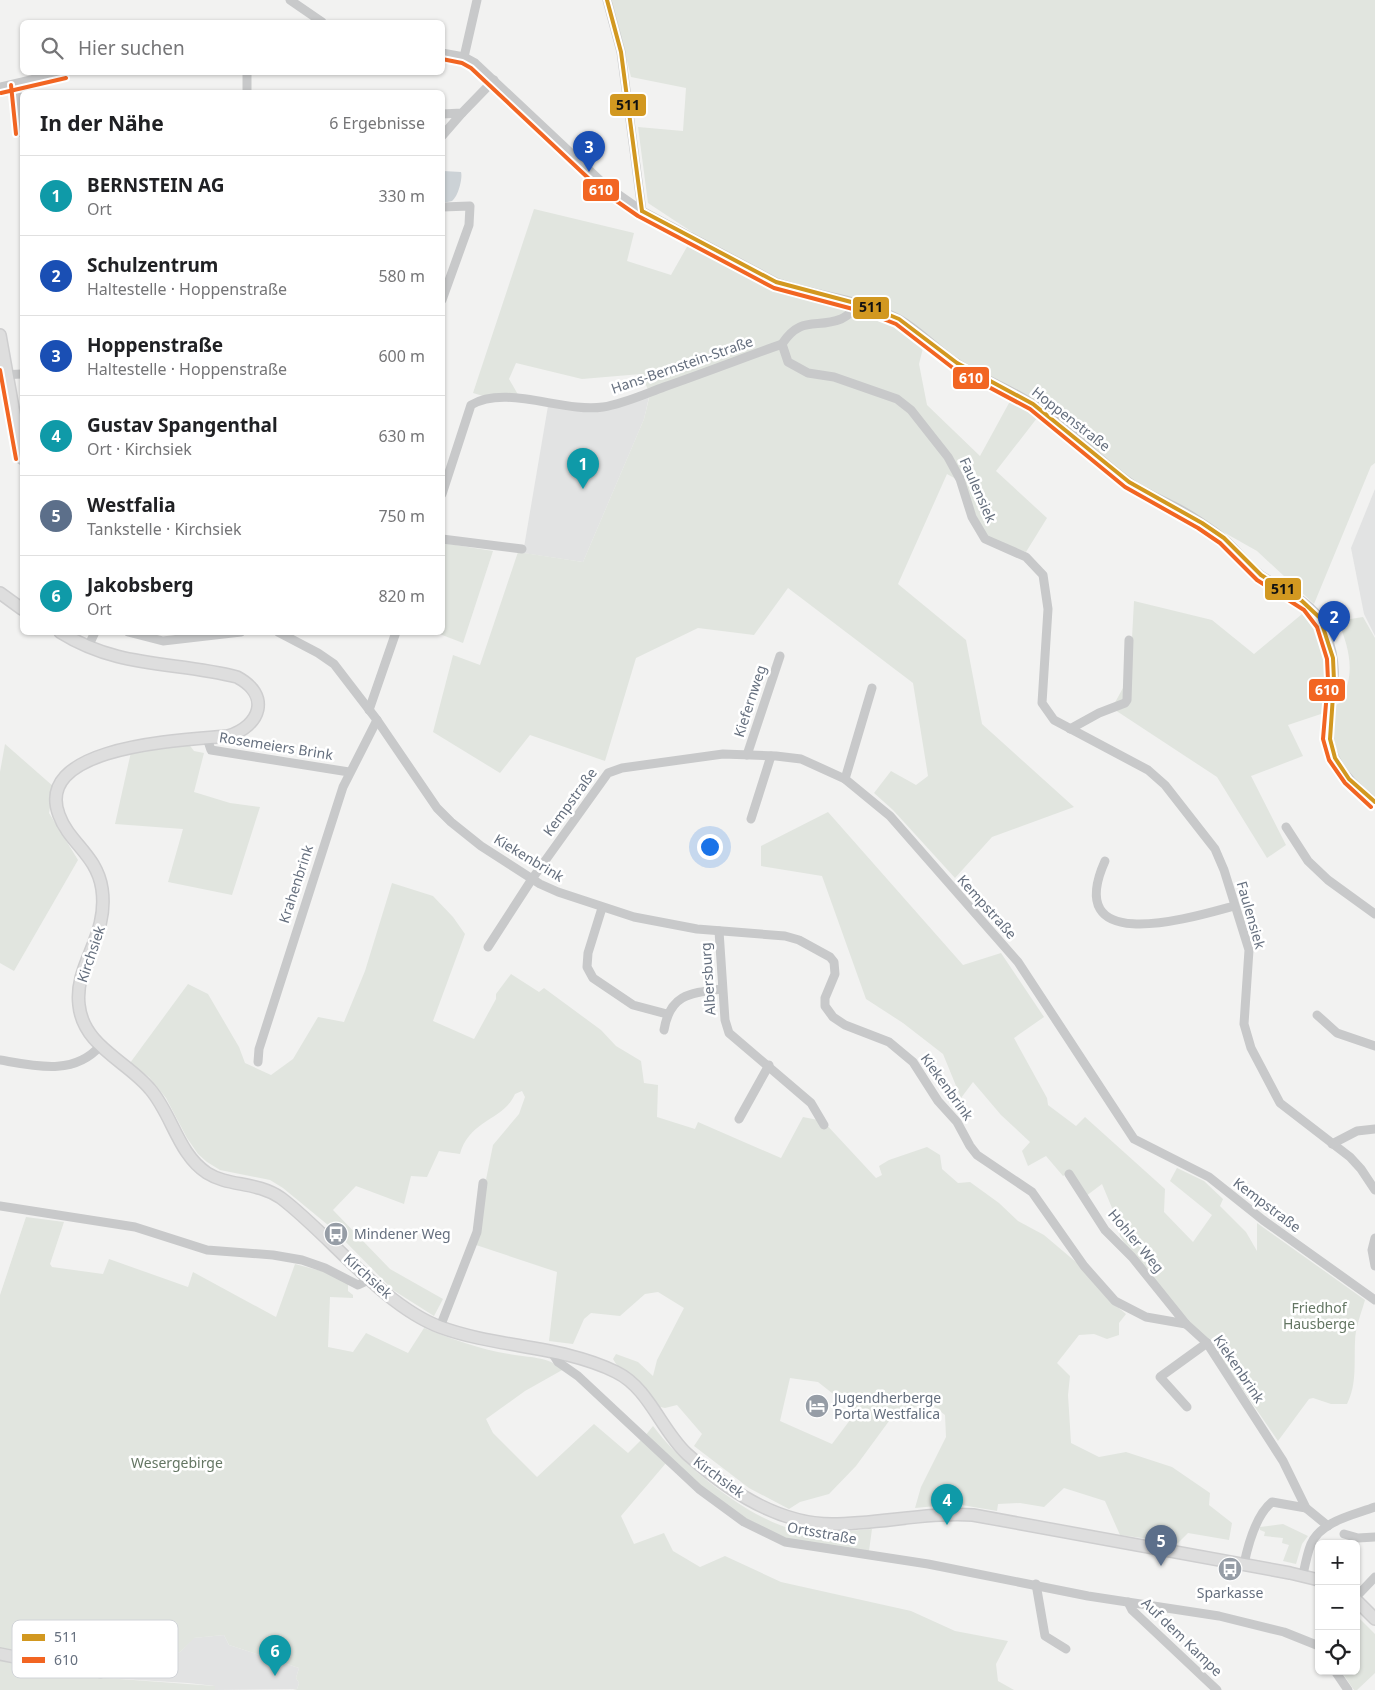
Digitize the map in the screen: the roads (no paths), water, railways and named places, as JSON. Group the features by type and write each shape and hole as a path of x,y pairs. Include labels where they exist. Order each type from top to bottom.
{"main road":[{"path":"0,335 3,374 20,449"},
{"path":"0,593 20,608"},
{"name":"Kirchsiek","path":"66,635 88,647 130,661 237,677 250,685 258,702 253,722 238,733 163,742 100,755 71,772 58,792 58,815 91,859 98,872 104,901 101,926 83,971 78,993 79,1010 84,1025 100,1046 151,1089 180,1140 199,1167 220,1179 255,1185 272,1192 296,1209 371,1279 410,1311 440,1327 467,1335 551,1351 588,1361 619,1373 640,1392 674,1440 693,1459 750,1500 790,1519 831,1524 936,1515 973,1515 1315,1579"},
{"path":"1360,1603 1375,1619"}],"street":[{"path":"290,0 319,20"},
{"path":"464,57 477,0"},
{"path":"607,0 621,52 642,210"},
{"name":"Hoppenstraße","path":"445,54 464,57 475,63 589,172 642,210 776,282 798,290 882,311 899,319 957,362 1044,411 1130,482 1176,506 1220,535 1258,573 1314,610 1329,639 1334,662 1334,681 1327,727 1330,746 1339,768 1356,787 1375,802"},
{"path":"0,87 53,75"},
{"path":"247,75 247,90"},
{"path":"445,133 494,80"},
{"path":"17,84 20,113"},
{"path":"445,114 462,113"},
{"path":"445,207 470,206 468,225 445,291"},
{"name":"Hans-Bernstein-Straße","path":"445,485 472,405 482,398 602,407 661,389 782,344 790,332 804,324 841,319 861,305"},
{"name":"Faulensiek","path":"782,344 788,362 808,373 834,377 897,399 911,410 948,457 960,479 972,517 985,539 1026,557 1043,575 1048,609 1042,703 1054,720 1148,770 1165,785 1215,850 1224,870 1249,950 1244,1024 1251,1048 1280,1103 1361,1169 1375,1190"},
{"path":"3,374 20,374"},
{"path":"445,538 522,549"},
{"path":"88,647 94,635"},
{"path":"140,635 163,641 215,635"},
{"name":"Kiekenbrink","path":"284,635 318,653 334,664 377,720 402,759 444,815 482,846 532,879 558,892 634,917 719,931 785,936 799,940 830,957 836,968 825,998 825,1006 833,1017 845,1025 888,1042 913,1062 938,1101 957,1122 970,1146 982,1158 1032,1192 1084,1266 1115,1301 1146,1317 1186,1324 1207,1343 1283,1461 1306,1508 1328,1526"},
{"path":"369,710 395,635"},
{"path":"1070,729 1125,703 1127,700 1128,640"},
{"name":"Kiefernweg","path":"747,755 780,656"},
{"path":"845,779 872,688"},
{"name":"Krahenbrink","path":"258,1062 258,1050 331,820 349,772 377,720"},
{"name":"Rosemeiers Brink","path":"207,738 211,750 349,772"},
{"name":"Kempstraße","path":"488,947 532,879 608,773 622,768 723,754 801,758 845,779 890,816 1018,962 1134,1139 1209,1177 1263,1220 1375,1300"},
{"path":"751,819 771,756"},
{"path":"1286,826 1308,861 1328,880 1375,914"},
{"path":"1105,861 1098,877 1097,896 1104,914 1116,922 1132,925 1178,922 1234,906"},
{"path":"602,908 588,952 588,967 593,978 633,1005 667,1014"},
{"name":"Albersburg","path":"719,931 725,1020 729,1033 769,1065 811,1103 824,1125"},
{"path":"664,1030 670,1008 690,993 722,989"},
{"path":"1317,1015 1338,1033 1375,1046"},
{"path":"0,1060 49,1068 69,1065 91,1056 100,1046"},
{"path":"739,1119 769,1065"},
{"path":"1332,1144 1357,1131 1375,1129"},
{"name":"Hohler Weg","path":"1069,1174 1105,1230 1132,1257 1186,1324"},
{"path":"440,1327 477,1232 483,1183"},
{"path":"0,1206 135,1227 207,1250 273,1255 302,1260 325,1268 358,1285 371,1279"},
{"path":"1375,1238 1372,1250 1375,1266"},
{"path":"1187,1407 1160,1377 1207,1343"},
{"name":"Ortsstraße","path":"551,1351 556,1360 578,1376 699,1489 744,1522 765,1534 802,1546 928,1564 1128,1602 1219,1616 1284,1632 1315,1644"},
{"path":"1244,1564 1248,1544 1257,1521 1266,1506 1272,1502 1306,1508"},
{"path":"1303,1575 1311,1544 1319,1532 1328,1526 1374,1510"},
{"path":"1344,1534 1358,1538 1375,1537"},
{"path":"1360,1594 1375,1577"},
{"path":"1036,1584 1045,1636 1066,1649"},
{"name":"Auf dem Kampe","path":"1128,1602 1132,1610 1217,1690"},
{"path":"1338,1675 1348,1690"}],"place":[{"name":"Hoppenstraße","path":"589,172"},
{"name":"BERNSTEIN AG","path":"583,489"},
{"name":"Schulzentrum","path":"1334,642"},
{"name":"Mindener Weg","path":"336,1234"},
{"name":"Jugendherberge Porta Westfalica","path":"817,1406"},
{"name":"Gustav Spangenthal","path":"947,1525"},
{"name":"Westfalia","path":"1161,1566"},
{"name":"Sparkasse","path":"1230,1569"},
{"name":"Jakobsberg","path":"275,1676"}],"park label":[{"name":"Friedhof Hausberge","path":"1319,1316"},
{"name":"Wesergebirge","path":"177,1463"}]}
